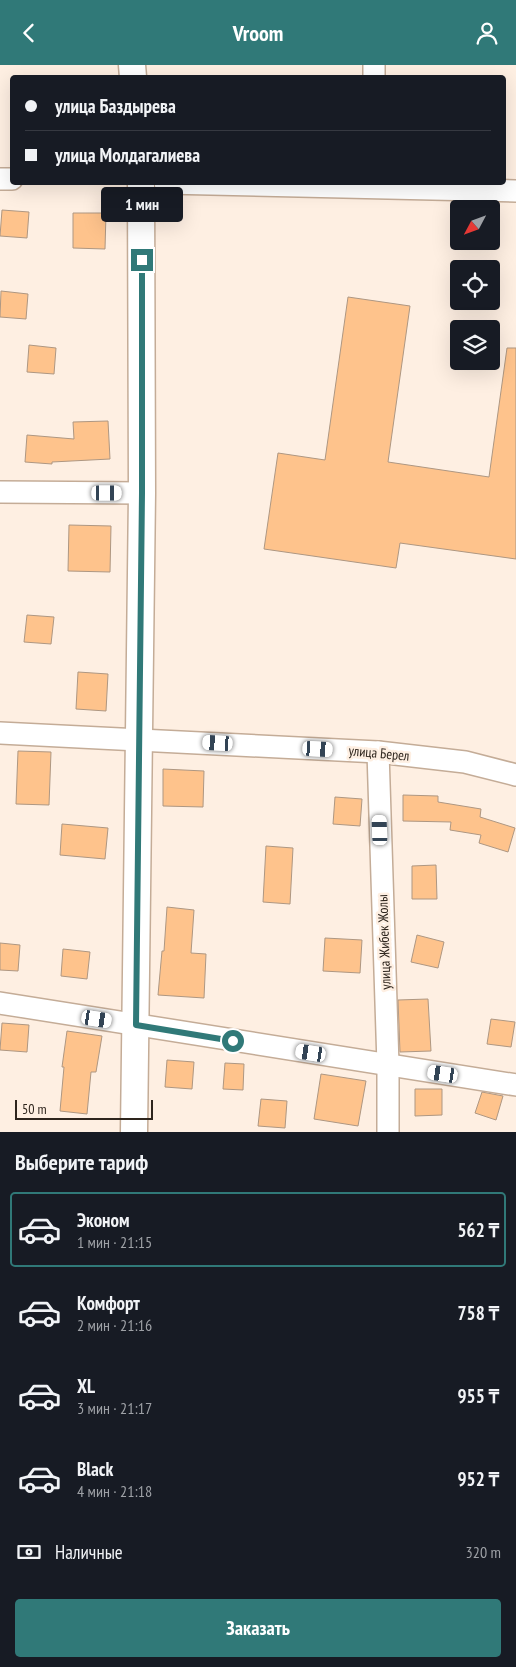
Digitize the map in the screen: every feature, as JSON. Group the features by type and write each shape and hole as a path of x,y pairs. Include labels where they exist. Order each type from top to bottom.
{"street":[{"path":"134,1132 142,493 141,185"},
{"path":"374,185 516,191"},
{"path":"0,492 142,493"},
{"name":"улица Берел","path":"0,733 378,752 465,762 516,775"},
{"name":"улица Жибек Жолы","path":"378,752 388,1065 388,1132"},
{"path":"0,1003 516,1085"}],"building":[{"path":"2,210 29,212 27,238 0,236"},
{"path":"73,213 106,213 105,249 73,248"},
{"path":"1,291 28,294 26,319 0,317"},
{"path":"348,297 410,306 388,462 489,477 507,348 516,348 516,559 400,543 396,568 264,549 278,453 325,460"},
{"path":"29,345 56,348 54,374 27,372"},
{"path":"108,421 110,459 52,462 52,464 25,462 27,435 74,439 73,422"},
{"path":"69,525 111,526 110,572 68,571"},
{"path":"27,615 54,617 51,644 24,642"},
{"path":"78,672 108,674 106,711 76,709"},
{"path":"18,751 51,752 49,805 16,804"},
{"path":"163,769 204,771 203,807 163,806"},
{"path":"403,795 438,796 438,802 481,809 480,817 515,828 508,852 479,843 481,835 450,830 451,822 403,821"},
{"path":"335,797 362,799 360,826 333,824"},
{"path":"62,824 108,828 105,859 60,855"},
{"path":"266,846 293,848 290,904 263,902"},
{"path":"436,865 437,899 412,899 412,866"},
{"path":"167,907 194,910 191,953 206,954 204,998 158,995"},
{"path":"417,935 444,942 438,968 411,962"},
{"path":"325,938 362,940 360,973 323,971"},
{"path":"0,943 20,945 18,971 0,970"},
{"path":"63,949 90,952 87,979 61,976"},
{"path":"428,999 431,1051 400,1052 398,1000"},
{"path":"491,1019 515,1022 511,1047 487,1044"},
{"path":"2,1023 29,1025 27,1052 0,1050"},
{"path":"67,1031 102,1036 96,1072 91,1072 87,1114 60,1111 64,1067 62,1067"},
{"path":"167,1060 194,1062 192,1089 165,1087"},
{"path":"225,1063 244,1064 243,1090 223,1089"},
{"path":"321,1074 366,1081 358,1126 314,1119"},
{"path":"415,1089 442,1089 442,1115 415,1116"},
{"path":"482,1092 503,1096 496,1120 475,1113"},
{"path":"261,1099 287,1101 285,1128 258,1126"}],"route":[{"path":"142,260 142,493 136,1025 233,1041"}]}
